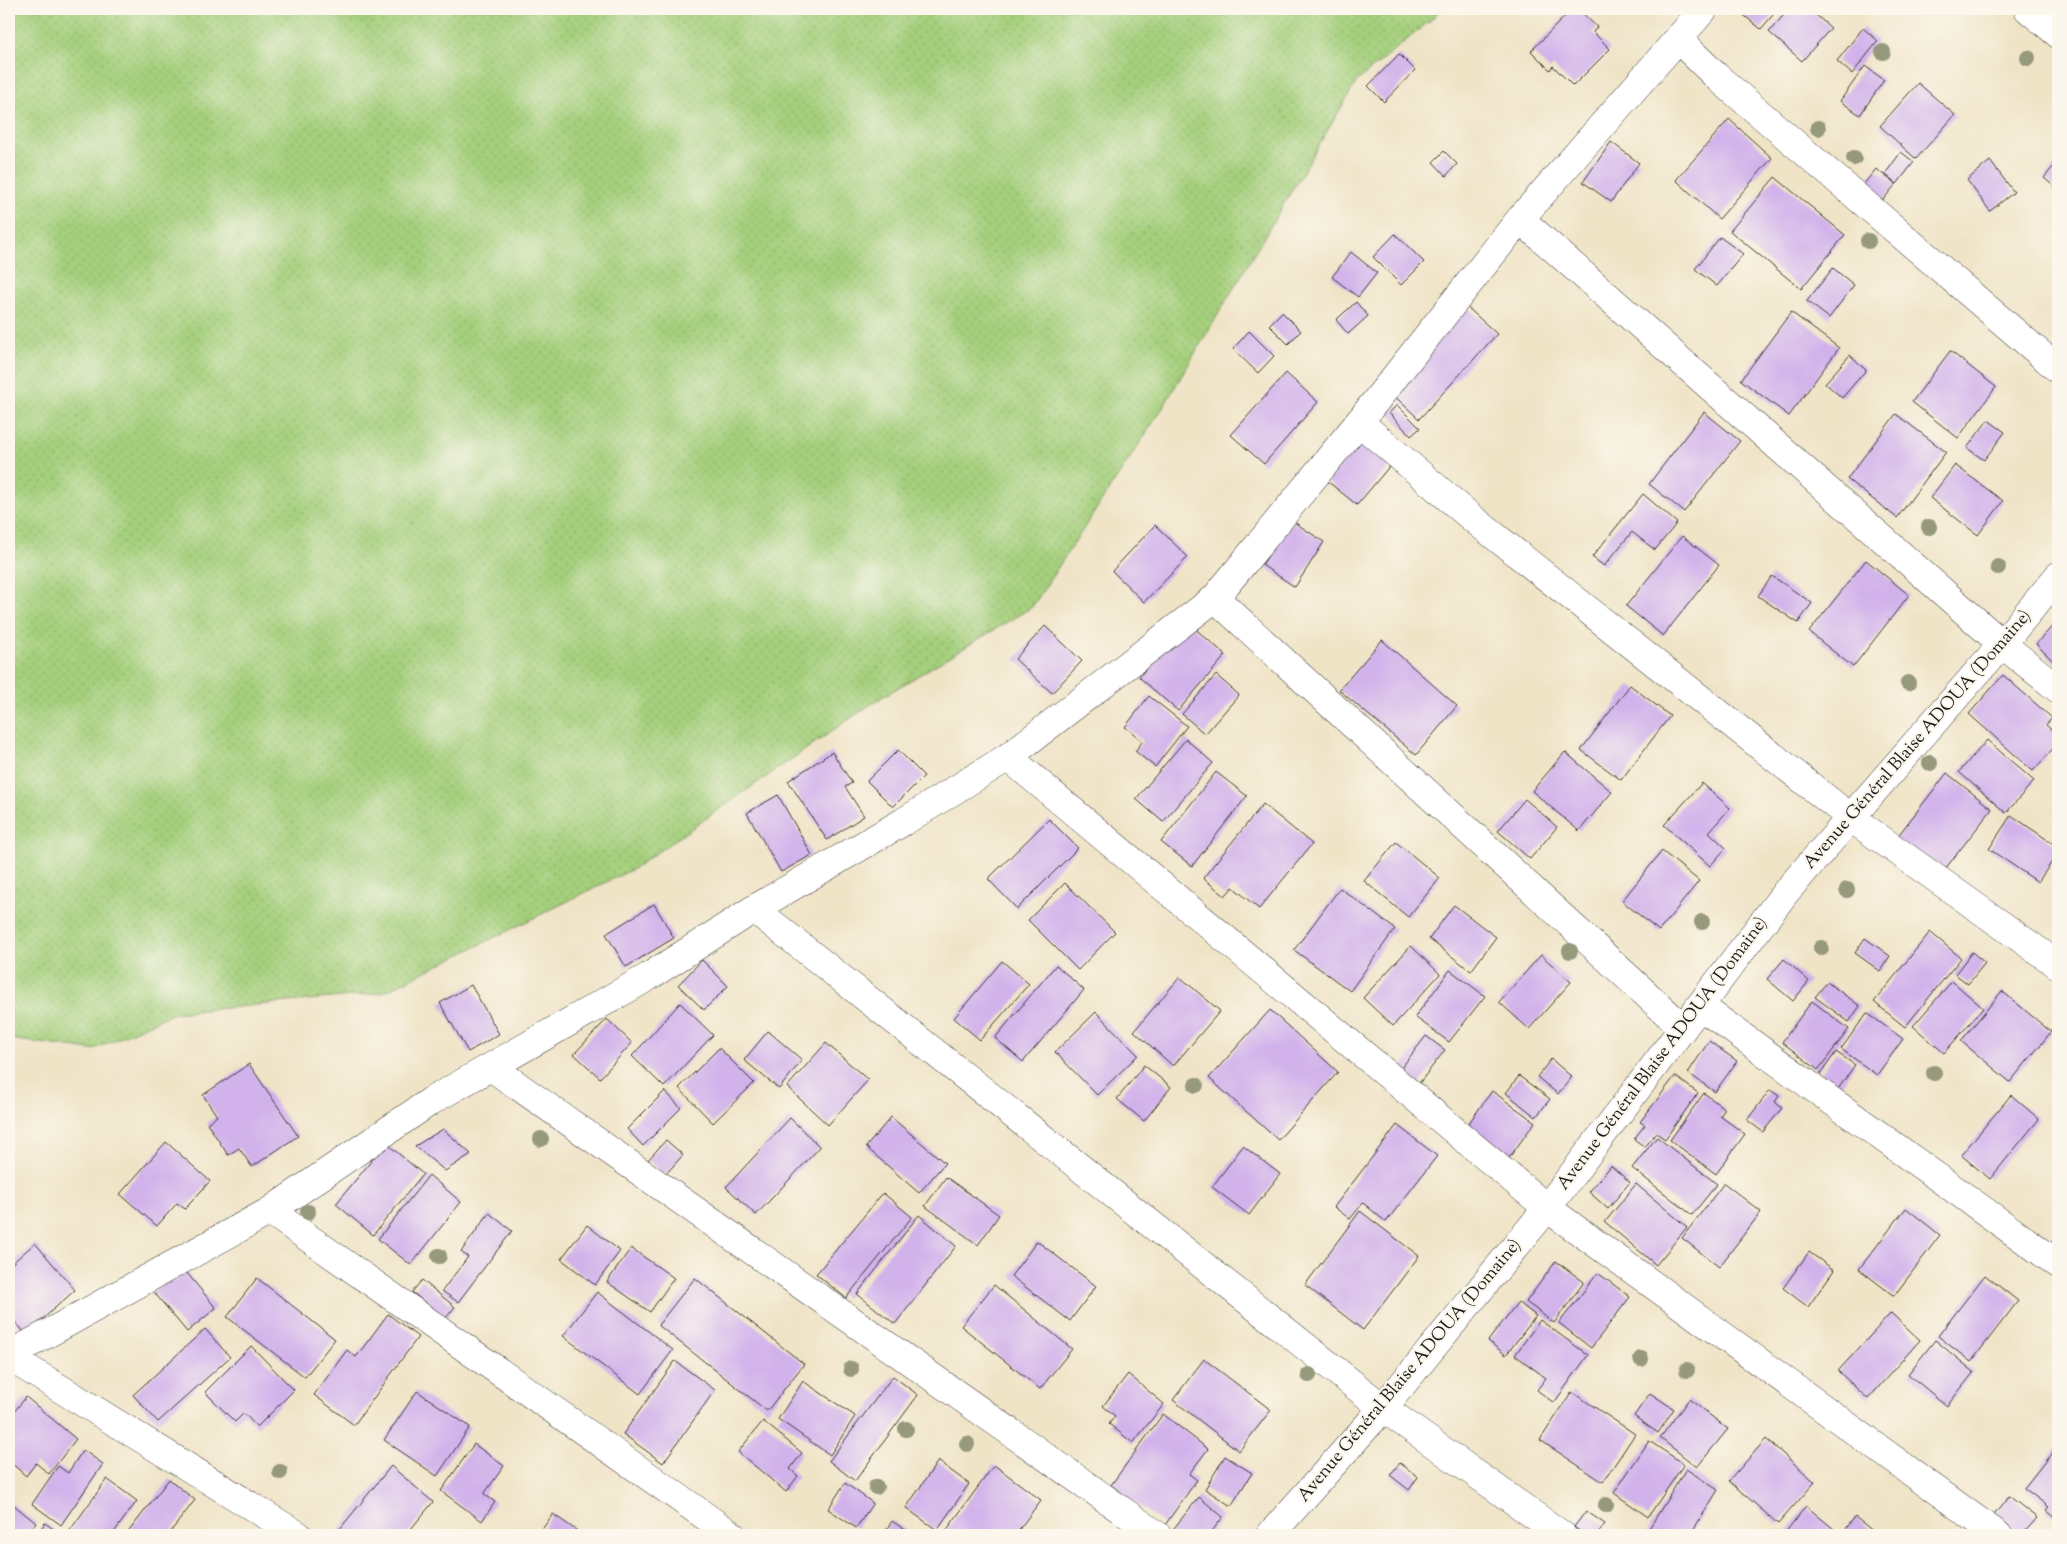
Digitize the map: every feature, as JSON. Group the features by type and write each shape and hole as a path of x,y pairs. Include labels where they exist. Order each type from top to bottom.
{"street":[{"path":"298,1535 9,1356 270,1210 430,1101 648,977 754,909 1008,757 1215,598 1359,422 1520,219 1679,40 1704,9"},
{"path":"2028,9 2058,34"},
{"path":"1679,40 1716,76 2058,369"},
{"path":"1520,219 2002,644 2058,690"},
{"path":"1359,422 1472,518 1851,818 2058,965"},
{"name":"Avenue Général Blaise ADOUA (Domaine)","path":"1270,1535 1383,1408 1547,1208 1785,893 2002,644 2058,576"},
{"path":"1215,598 1683,1028"},
{"path":"1008,757 1547,1208 1998,1535"},
{"path":"754,909 1383,1408 1562,1535"},
{"path":"1700,1006 2058,1264"},
{"path":"491,1067 1157,1535"},
{"path":"270,1210 732,1535"}],"green space":[{"path":"9,9 1440,9 1432,19 1357,81 1160,412 1032,607 874,702 633,869 382,993 174,1013 92,1050 9,1039"}],"building":[{"path":"1572,9 1578,9 1597,27 1593,32 1610,49 1573,86 1553,66 1550,70 1531,51"},
{"path":"1736,9 1778,9 1761,29"},
{"path":"1789,9 1809,9 1831,28 1802,61 1769,32"},
{"path":"1863,28 1878,41 1852,74 1837,61"},
{"path":"1399,54 1415,70 1384,102 1368,86"},
{"path":"1865,66 1884,80 1860,115 1840,101"},
{"path":"1918,83 1955,115 1916,159 1880,126"},
{"path":"1729,119 1772,158 1719,219 1676,180"},
{"path":"1611,142 1639,163 1611,202 1583,182"},
{"path":"1444,151 1457,164 1446,176 1433,162"},
{"path":"1901,152 1914,162 1897,184 1885,174"},
{"path":"1990,161 2014,192 1990,211 1967,180"},
{"path":"2058,161 2058,190 2044,178"},
{"path":"1876,169 1896,184 1882,201 1863,185"},
{"path":"1775,177 1845,235 1801,289 1730,231"},
{"path":"1395,234 1424,262 1401,285 1373,257"},
{"path":"1720,237 1743,254 1717,286 1695,269"},
{"path":"1351,252 1377,273 1358,297 1332,277"},
{"path":"1833,268 1854,285 1829,318 1807,301"},
{"path":"1356,302 1368,316 1348,334 1336,320"},
{"path":"1467,307 1497,334 1419,419 1390,392"},
{"path":"1282,312 1301,331 1288,344 1269,325"},
{"path":"1791,312 1839,348 1789,416 1741,380"},
{"path":"1249,331 1274,356 1258,373 1233,349"},
{"path":"1950,351 1996,387 1958,438 1912,402"},
{"path":"1850,355 1866,370 1842,398 1825,383"},
{"path":"1286,373 1318,402 1264,464 1231,435"},
{"path":"1397,405 1420,428 1411,436 1389,413"},
{"path":"1704,412 1740,441 1684,512 1649,484"},
{"path":"1896,414 1946,452 1897,518 1847,479"},
{"path":"1988,420 2005,432 1984,460 1967,448"},
{"path":"1363,437 1393,462 1357,505 1327,481"},
{"path":"1955,465 2003,501 1978,535 1930,498"},
{"path":"1643,494 1677,523 1655,550 1632,532 1604,566 1592,557"},
{"path":"1291,520 1324,542 1295,587 1262,565"},
{"path":"1155,525 1188,557 1144,602 1112,571"},
{"path":"1682,536 1719,565 1663,636 1626,606"},
{"path":"1866,560 1909,595 1853,667 1809,632"},
{"path":"1772,576 1812,603 1798,623 1758,596"},
{"path":"2058,620 2058,666 2036,644"},
{"path":"1186,621 1226,655 1178,711 1139,677"},
{"path":"1045,626 1082,661 1052,693 1015,659"},
{"path":"1382,640 1457,706 1416,755 1339,690"},
{"path":"1216,675 1239,695 1205,734 1182,714"},
{"path":"2003,675 2052,718 2046,725 2058,736 2058,743 2033,771 1969,714"},
{"path":"1630,685 1670,716 1621,780 1581,750"},
{"path":"1149,696 1187,726 1155,767 1135,751 1143,741 1125,727"},
{"path":"1186,739 1213,763 1163,822 1136,799"},
{"path":"1987,740 2034,781 2006,813 1959,772"},
{"path":"898,750 924,776 893,807 867,781"},
{"path":"832,752 852,783 845,787 864,816 827,840 788,781"},
{"path":"1565,752 1612,792 1579,831 1532,791"},
{"path":"1216,772 1247,796 1192,866 1161,842"},
{"path":"1947,773 1992,809 1938,878 1893,842"},
{"path":"1702,783 1730,808 1709,832 1726,848 1710,866 1664,825"},
{"path":"778,795 812,855 781,872 747,813"},
{"path":"1525,799 1557,827 1530,859 1498,831"},
{"path":"1263,804 1312,844 1259,909 1233,887 1225,896 1203,878"},
{"path":"2011,815 2058,847 2058,853 2038,882 1989,849"},
{"path":"1049,819 1078,848 1017,909 988,879"},
{"path":"1396,842 1440,878 1408,917 1364,881"},
{"path":"1662,851 1699,881 1659,931 1622,901"},
{"path":"1065,883 1115,932 1078,970 1028,920"},
{"path":"1340,888 1395,929 1350,991 1294,950"},
{"path":"654,904 674,938 626,967 606,934"},
{"path":"1454,905 1496,937 1471,971 1429,939"},
{"path":"1930,932 1961,958 1905,1027 1874,1002"},
{"path":"1865,938 1890,956 1880,971 1855,953"},
{"path":"1411,946 1440,974 1393,1026 1363,998"},
{"path":"1972,952 1985,963 1968,984 1955,974"},
{"path":"1541,955 1571,982 1529,1029 1499,1002"},
{"path":"1784,959 1809,981 1793,1001 1767,979"},
{"path":"702,960 728,986 704,1010 678,985"},
{"path":"1002,961 1029,984 980,1040 954,1018"},
{"path":"1056,965 1084,990 1023,1062 995,1038"},
{"path":"1450,970 1485,996 1449,1042 1415,1017"},
{"path":"1180,977 1220,1011 1173,1066 1134,1031"},
{"path":"1952,981 1983,1008 1944,1053 1913,1026"},
{"path":"1827,982 1860,1006 1849,1022 1815,997"},
{"path":"471,985 499,1034 468,1052 440,1003"},
{"path":"2002,991 2051,1032 2010,1082 1961,1041"},
{"path":"1812,1001 1849,1029 1818,1070 1782,1042"},
{"path":"680,1003 713,1035 664,1087 632,1056"},
{"path":"1270,1010 1338,1072 1278,1140 1209,1078"},
{"path":"1096,1012 1138,1055 1097,1095 1055,1052"},
{"path":"1867,1013 1903,1039 1877,1075 1841,1049"},
{"path":"607,1019 632,1043 600,1078 574,1054"},
{"path":"768,1031 802,1060 779,1089 744,1060"},
{"path":"1426,1036 1445,1050 1414,1090 1395,1076"},
{"path":"1709,1041 1737,1061 1715,1092 1688,1073"},
{"path":"826,1043 868,1080 828,1125 787,1087"},
{"path":"719,1048 754,1083 713,1123 679,1088"},
{"path":"1836,1052 1855,1065 1833,1096 1814,1083"},
{"path":"1551,1059 1572,1077 1558,1094 1537,1077"},
{"path":"249,1064 298,1136 252,1167 239,1148 228,1155 207,1123 217,1116 203,1095"},
{"path":"1144,1065 1171,1087 1144,1121 1117,1099"},
{"path":"1519,1076 1550,1099 1536,1117 1506,1093"},
{"path":"1675,1076 1698,1093 1665,1139 1656,1133 1645,1147 1634,1139 1645,1125 1640,1122"},
{"path":"1770,1090 1779,1096 1775,1102 1782,1108 1763,1132 1747,1120"},
{"path":"665,1091 681,1108 643,1146 627,1129"},
{"path":"1492,1091 1535,1122 1506,1162 1463,1131"},
{"path":"1704,1093 1725,1109 1720,1116 1745,1134 1716,1174 1670,1140"},
{"path":"2011,1095 2039,1119 1990,1179 1961,1155"},
{"path":"891,1117 945,1163 919,1193 866,1147"},
{"path":"790,1118 820,1147 756,1215 726,1187"},
{"path":"1397,1125 1437,1156 1386,1222 1363,1203 1350,1219 1334,1207"},
{"path":"443,1129 471,1154 445,1171 415,1146"},
{"path":"1657,1137 1717,1184 1692,1215 1632,1168"},
{"path":"666,1140 683,1155 665,1175 648,1160"},
{"path":"166,1142 210,1181 185,1209 177,1203 157,1226 120,1194"},
{"path":"386,1143 423,1174 373,1235 336,1204"},
{"path":"1243,1146 1280,1174 1249,1215 1212,1187"},
{"path":"1611,1166 1630,1182 1608,1209 1589,1192"},
{"path":"429,1175 461,1202 411,1265 378,1239"},
{"path":"946,1177 999,1215 978,1245 925,1206"},
{"path":"1724,1183 1761,1212 1719,1267 1682,1238"},
{"path":"1636,1184 1687,1227 1656,1265 1605,1222"},
{"path":"883,1193 912,1217 846,1298 816,1274"},
{"path":"1906,1208 1940,1235 1894,1296 1859,1269"},
{"path":"1360,1211 1419,1256 1363,1330 1305,1285"},
{"path":"489,1213 512,1231 458,1302 442,1291 468,1257 461,1252"},
{"path":"919,1215 956,1246 895,1324 857,1294"},
{"path":"587,1225 620,1251 595,1285 561,1259"},
{"path":"1037,1241 1096,1286 1070,1321 1011,1276"},
{"path":"35,1243 75,1290 26,1334 9,1315 9,1266"},
{"path":"631,1248 674,1278 650,1312 607,1282"},
{"path":"1809,1252 1834,1270 1808,1307 1783,1288"},
{"path":"1556,1261 1584,1282 1554,1323 1526,1302"},
{"path":"182,1267 216,1308 187,1332 153,1291"},
{"path":"1598,1273 1630,1297 1591,1348 1559,1323"},
{"path":"1985,1275 2018,1301 1971,1362 1938,1336"},
{"path":"257,1278 335,1339 305,1377 227,1317"},
{"path":"695,1278 804,1364 767,1411 658,1325"},
{"path":"422,1280 455,1307 445,1319 412,1292"},
{"path":"994,1285 1072,1349 1040,1389 961,1326"},
{"path":"597,1292 673,1350 640,1394 563,1336"},
{"path":"1518,1302 1536,1316 1506,1355 1488,1341"},
{"path":"1891,1313 1920,1340 1868,1399 1838,1371"},
{"path":"388,1314 418,1337 354,1425 314,1395 347,1350 356,1357"},
{"path":"1540,1320 1588,1355 1554,1403 1537,1390 1546,1378 1515,1355"},
{"path":"205,1329 230,1357 158,1422 133,1395"},
{"path":"1935,1340 1974,1372 1947,1406 1908,1374"},
{"path":"251,1346 294,1390 257,1427 244,1413 235,1422 205,1392"},
{"path":"1204,1359 1271,1410 1239,1451 1173,1400"},
{"path":"675,1361 715,1390 663,1463 623,1434"},
{"path":"1128,1374 1164,1404 1133,1443 1109,1424 1115,1416 1103,1406"},
{"path":"893,1376 918,1395 855,1481 829,1461"},
{"path":"803,1381 855,1416 830,1455 778,1419"},
{"path":"417,1391 470,1427 437,1476 384,1440"},
{"path":"1572,1392 1635,1434 1603,1482 1540,1440"},
{"path":"1650,1393 1674,1409 1658,1433 1634,1416"},
{"path":"26,1397 76,1439 49,1474 36,1463 26,1476 9,1461 9,1418"},
{"path":"1689,1399 1728,1429 1697,1467 1660,1438"},
{"path":"1163,1414 1208,1449 1189,1474 1197,1480 1165,1525 1111,1485"},
{"path":"763,1421 802,1453 790,1469 798,1476 786,1492 738,1452"},
{"path":"1766,1439 1815,1482 1778,1524 1729,1481"},
{"path":"1649,1441 1684,1464 1648,1517 1614,1493"},
{"path":"474,1444 504,1466 484,1494 495,1502 482,1521 441,1491"},
{"path":"2058,1445 2058,1520 2046,1510 2049,1507 2024,1488"},
{"path":"83,1450 103,1464 61,1525 32,1504 58,1466 68,1473"},
{"path":"1225,1456 1252,1473 1231,1506 1205,1489"},
{"path":"938,1461 969,1484 937,1530 906,1508"},
{"path":"1400,1463 1418,1477 1409,1490 1390,1475"},
{"path":"994,1465 1041,1500 1015,1535 943,1535"},
{"path":"391,1466 433,1502 406,1535 335,1535"},
{"path":"1686,1469 1718,1490 1690,1535 1645,1535"},
{"path":"107,1479 137,1501 112,1535 72,1535 68,1533"},
{"path":"169,1479 195,1500 168,1535 126,1535"},
{"path":"845,1483 873,1503 856,1528 828,1509"},
{"path":"2009,1496 2037,1518 2022,1535 2011,1535 1991,1519"},
{"path":"1199,1497 1223,1517 1209,1535 1173,1535 1170,1533"},
{"path":"9,1501 36,1523 27,1535 9,1535"},
{"path":"1806,1506 1834,1529 1829,1535 1784,1534"},
{"path":"1586,1511 1605,1524 1596,1535 1585,1535 1574,1527"},
{"path":"553,1514 583,1535 538,1535"},
{"path":"1855,1517 1878,1535 1841,1535"},
{"path":"892,1521 913,1535 883,1535"},
{"path":"45,1523 62,1535 36,1535"}]}
